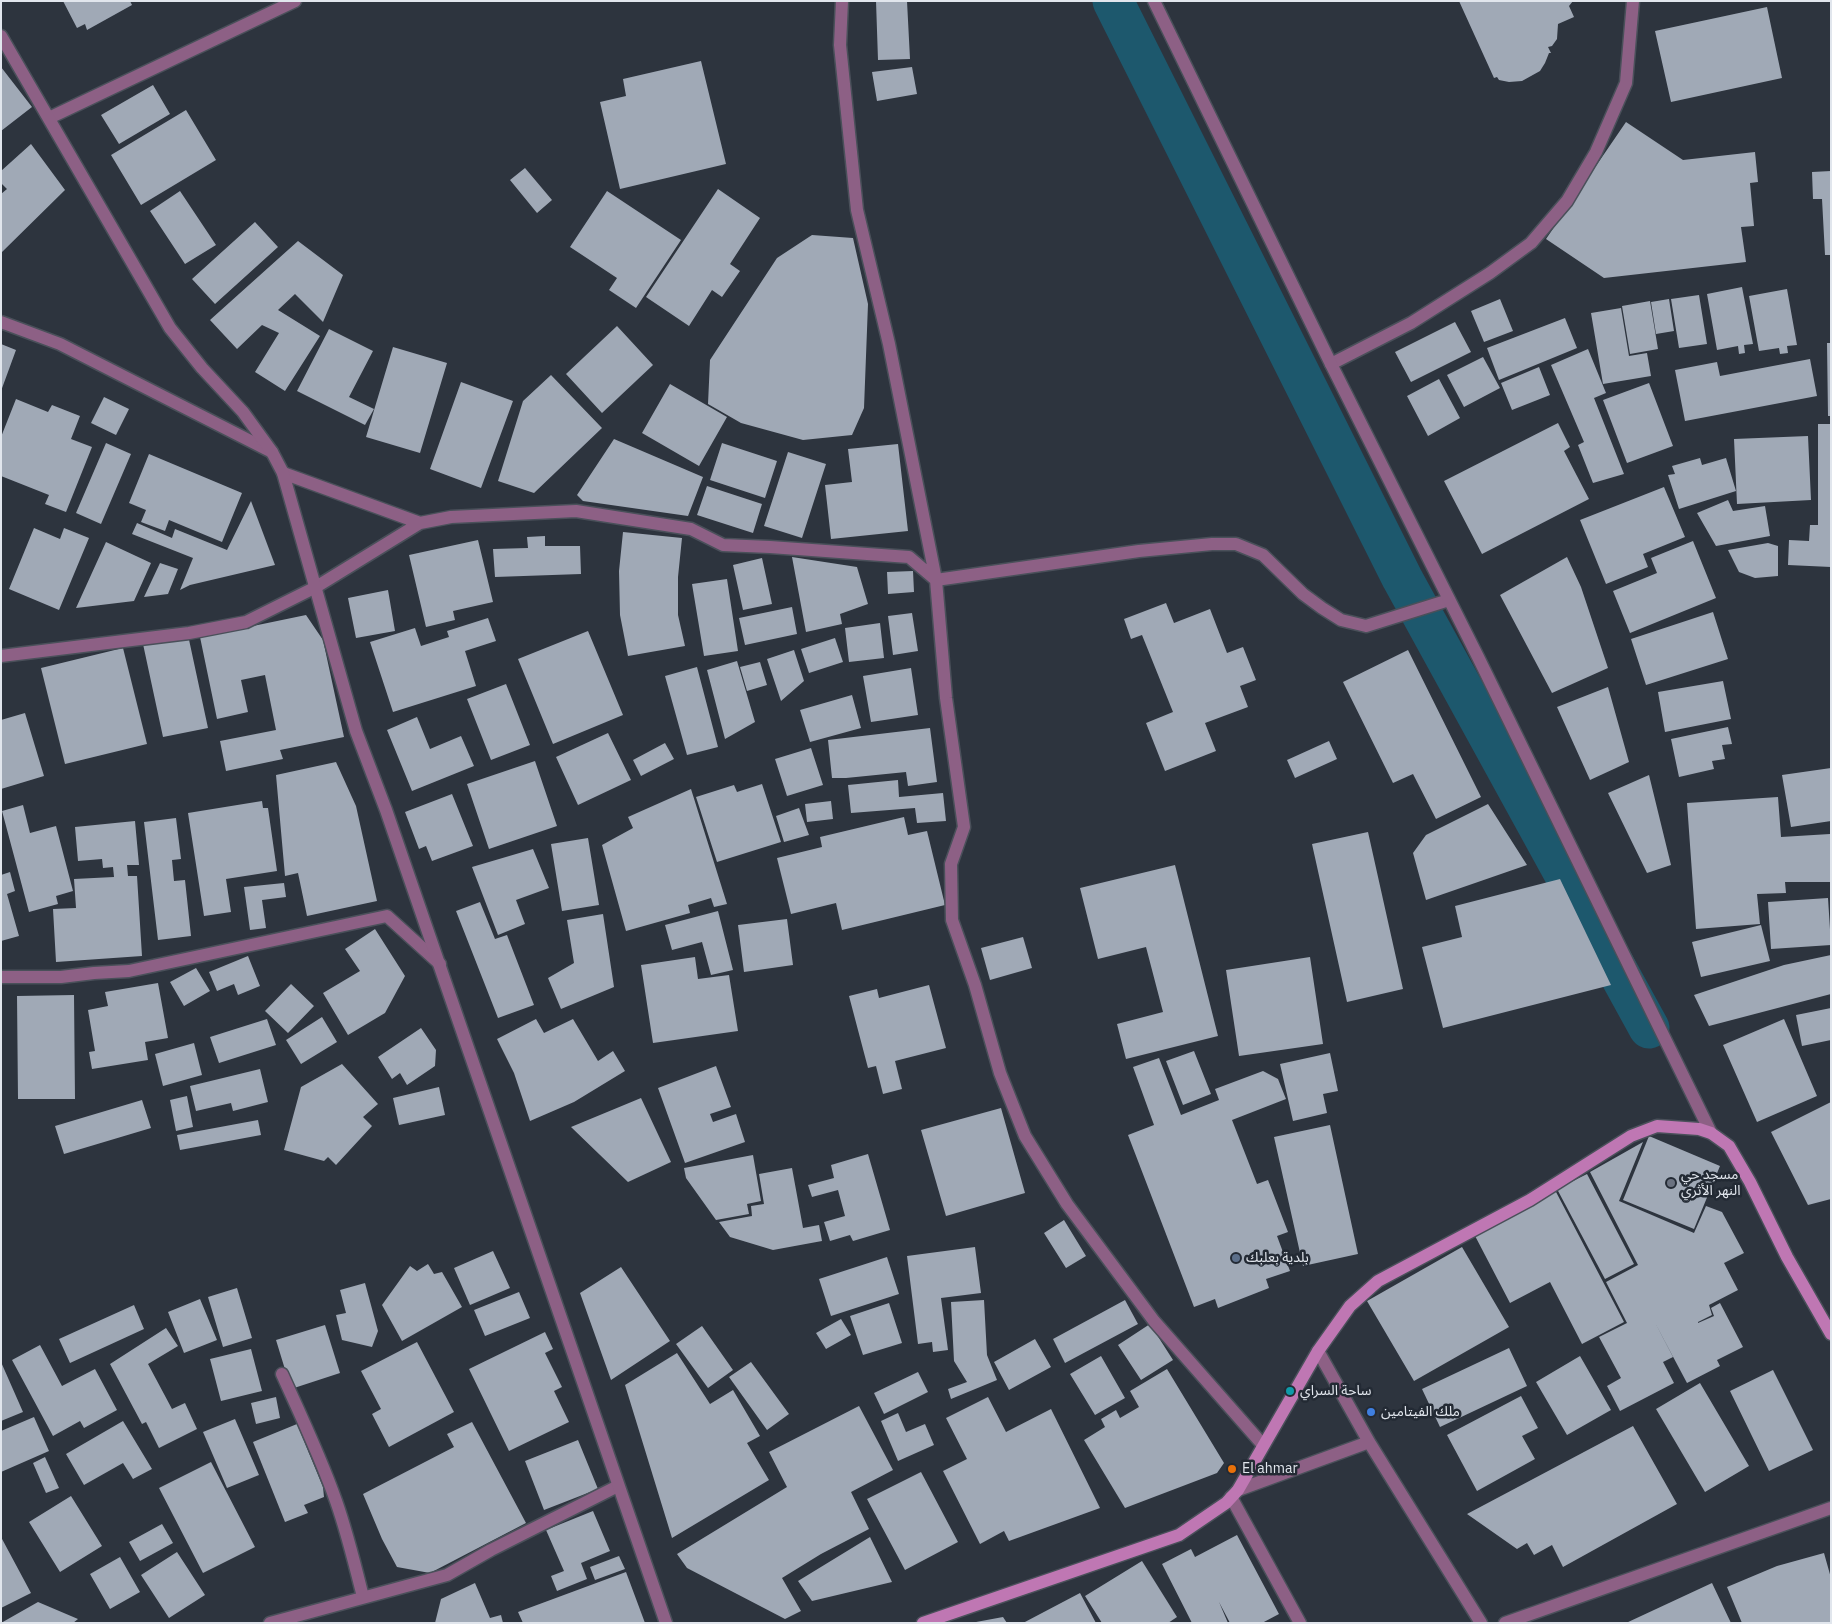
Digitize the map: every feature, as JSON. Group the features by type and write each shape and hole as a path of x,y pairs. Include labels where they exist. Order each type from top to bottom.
{"main road":[{"path":"923,1623 1179,1535 1226,1503 1235,1493 1318,1351 1350,1306 1378,1281 1530,1200 1631,1136 1657,1126 1699,1129 1711,1132 1729,1146 1750,1182 1787,1258 1831,1334"}],"street":[{"path":"49,118 295,1"},
{"path":"842,1 840,45 857,210 889,344 936,580 946,698 964,827 951,864 952,920 975,985 1000,1073 1025,1136 1067,1204 1154,1321 1263,1445"},
{"path":"1154,1 1331,364 1711,1132"},
{"path":"1331,364 1411,324 1490,273 1531,243 1567,201 1596,152 1626,83 1634,1"},
{"path":"1,36 170,328 202,368 242,412 272,452 283,473 356,730 440,964 666,1623"},
{"path":"1,322 60,344 272,452"},
{"path":"283,473 420,523"},
{"path":"1,656 189,634 220,628 254,618 316,587 420,523 451,517 576,511 691,529 723,545 909,557 936,580 1139,551 1212,544 1236,544 1263,555 1303,594 1341,620 1366,626 1449,600"},
{"path":"1,977 61,977 94,973 129,972 387,916 440,964"},
{"path":"1318,1351 1369,1442 1481,1623"},
{"path":"282,1374 336,1500 348,1536 363,1597"},
{"path":"1300,1623 1235,1493 1369,1442"},
{"path":"270,1623 447,1575 491,1550 618,1486"},
{"path":"1505,1623 1831,1508"}],"building":[{"path":"63,1 130,1 132,5 87,30 85,24 77,28"},
{"path":"876,1 907,1 910,59 878,60"},
{"path":"1459,1 1573,1 1569,6 1574,17 1558,24 1557,39 1552,46 1548,47 1551,53 1549,53 1540,71 1522,81 1509,82 1499,80 1497,77 1494,78"},
{"path":"1767,7 1782,78 1671,102 1655,31"},
{"path":"701,61 726,164 620,189 600,102 626,96 623,79"},
{"path":"1,67 32,107 1,131"},
{"path":"912,67 917,94 877,101 872,72"},
{"path":"153,85 170,114 119,144 101,115"},
{"path":"186,110 216,160 141,205 111,155"},
{"path":"1626,122 1683,160 1755,152 1758,182 1750,183 1754,226 1741,227 1746,262 1604,278 1546,239"},
{"path":"31,144 65,190 1,253 1,194 7,189 1,183 1,171"},
{"path":"525,168 552,200 537,213 510,180"},
{"path":"1831,171 1831,255 1825,255 1822,199 1813,199 1812,172"},
{"path":"718,189 760,218 730,264 740,271 722,297 712,290 689,326 646,297"},
{"path":"180,191 216,245 185,264 150,211"},
{"path":"607,191 681,240 636,308 609,290 617,278 570,247"},
{"path":"255,222 278,247 215,304 192,279"},
{"path":"812,235 853,238 868,304 864,408 852,435 803,440 741,423 708,404 710,360 777,258"},
{"path":"298,241 343,275 323,322 295,294 278,310 320,336 285,391 255,372 279,333 262,325 237,349 210,320"},
{"path":"1742,287 1753,344 1744,345 1745,353 1739,354 1738,346 1717,350 1707,294"},
{"path":"1787,289 1797,345 1787,346 1788,353 1780,354 1779,348 1759,351 1749,296"},
{"path":"1699,295 1707,344 1679,348 1671,299"},
{"path":"1500,299 1513,331 1484,342 1471,311"},
{"path":"1669,299 1674,331 1656,334 1651,302"},
{"path":"1650,301 1658,349 1630,354 1622,306"},
{"path":"1621,308 1629,356 1647,353 1651,376 1603,384 1591,313"},
{"path":"1565,318 1577,348 1499,380 1487,348"},
{"path":"1455,322 1471,352 1411,382 1395,352"},
{"path":"617,326 653,365 602,413 566,374"},
{"path":"329,329 373,351 349,397 374,409 365,425 297,391"},
{"path":"1827,343 1831,343 1831,416 1828,416"},
{"path":"1,344 16,350 1,391"},
{"path":"393,347 447,363 420,453 366,437"},
{"path":"1588,349 1606,393 1594,398 1624,474 1593,483 1578,445 1584,442 1551,365"},
{"path":"1483,357 1500,388 1464,407 1447,375"},
{"path":"1810,359 1817,396 1685,421 1675,370 1717,362 1720,376"},
{"path":"1539,367 1550,395 1512,410 1501,383"},
{"path":"551,375 602,428 534,493 498,481 523,401"},
{"path":"1439,379 1460,418 1428,436 1407,396"},
{"path":"461,382 513,401 481,488 430,469"},
{"path":"1649,383 1673,446 1627,463 1603,400"},
{"path":"670,384 727,417 699,466 642,433"},
{"path":"104,397 129,409 116,435 91,423"},
{"path":"16,399 48,412 52,405 80,416 71,439 92,447 66,512 45,504 49,495 1,476 1,437"},
{"path":"1558,423 1570,447 1564,451 1589,499 1482,554 1444,481"},
{"path":"1818,424 1831,424 1831,567 1788,565 1789,540 1809,541 1810,525 1818,525"},
{"path":"1808,436 1811,500 1737,504 1734,439"},
{"path":"614,439 703,477 688,516 583,501 577,495"},
{"path":"106,443 131,454 101,524 76,513"},
{"path":"722,443 777,461 765,498 710,480"},
{"path":"898,444 908,531 831,539 825,485 852,482 848,449"},
{"path":"788,452 826,464 802,538 764,526"},
{"path":"149,454 242,493 222,542 169,520 165,531 141,522 146,510 129,503"},
{"path":"1700,458 1702,465 1726,458 1736,491 1679,509 1668,475 1675,474 1672,466"},
{"path":"707,486 762,504 753,533 697,515"},
{"path":"1664,487 1685,537 1643,554 1648,567 1606,584 1580,520"},
{"path":"1728,500 1733,511 1765,506 1770,536 1716,546 1697,513"},
{"path":"251,501 275,565 190,585 180,590 193,558 132,534 137,523 172,538 175,529 227,550"},
{"path":"34,528 60,539 64,528 89,538 59,610 9,589"},
{"path":"623,532 682,538 678,577 678,615 685,646 628,656 620,615 619,571"},
{"path":"545,536 545,546 580,546 581,574 495,577 493,549 528,548 527,537"},
{"path":"478,540 493,602 453,611 455,620 426,627 409,555"},
{"path":"1693,541 1716,598 1630,633 1613,591 1657,573 1651,558"},
{"path":"106,542 151,563 134,601 76,608"},
{"path":"1768,543 1778,546 1778,576 1755,578 1739,572 1728,550"},
{"path":"792,557 857,567 868,604 840,614 842,624 806,632"},
{"path":"1567,557 1581,587 1608,668 1552,693 1500,595"},
{"path":"762,558 772,604 743,610 733,565"},
{"path":"160,563 178,569 168,594 144,597"},
{"path":"913,571 914,592 888,594 887,572"},
{"path":"727,579 738,651 704,656 692,584"},
{"path":"388,590 395,631 356,638 348,598"},
{"path":"1166,603 1174,623 1210,609 1227,653 1243,647 1256,680 1240,686 1248,707 1205,723 1216,751 1165,771 1146,723 1173,712 1142,635 1131,639 1124,619"},
{"path":"792,607 797,634 745,645 739,618"},
{"path":"1713,612 1728,659 1646,685 1631,639"},
{"path":"912,613 918,651 893,655 888,616"},
{"path":"306,615 323,640 344,737 280,750 283,759 226,771 220,741 276,730 265,675 241,680 248,712 217,719 200,637"},
{"path":"488,618 496,641 465,651 476,686 393,712 370,642 415,628 421,646 449,637 447,631"},
{"path":"880,623 884,658 849,662 845,628"},
{"path":"588,631 623,715 553,744 518,659"},
{"path":"188,635 208,728 163,737 143,644"},
{"path":"835,638 843,662 809,673 801,649"},
{"path":"123,648 147,744 65,764 41,668"},
{"path":"794,650 804,681 781,701 767,659"},
{"path":"1408,650 1481,797 1436,819 1413,774 1393,783 1343,682"},
{"path":"737,661 755,722 725,739 707,670"},
{"path":"760,662 767,685 747,691 740,667"},
{"path":"697,667 718,747 687,755 665,676"},
{"path":"911,668 918,715 871,722 863,676"},
{"path":"1723,681 1731,719 1665,732 1658,692"},
{"path":"506,684 530,745 491,760 467,699"},
{"path":"1608,687 1629,762 1590,780 1557,707"},
{"path":"852,695 861,728 810,742 800,710"},
{"path":"25,713 44,776 1,789 1,720"},
{"path":"417,717 430,749 461,736 474,766 412,791 387,730"},
{"path":"1728,727 1732,744 1722,745 1725,759 1712,761 1714,769 1679,777 1671,739"},
{"path":"930,728 937,782 908,786 906,772 832,778 828,740"},
{"path":"608,733 631,780 578,805 556,757"},
{"path":"1329,741 1337,759 1295,778 1287,760"},
{"path":"665,743 674,759 641,776 633,760"},
{"path":"811,748 823,785 787,796 775,759"},
{"path":"535,761 557,826 489,849 467,784"},
{"path":"336,762 356,806 377,901 307,916 298,873 285,876 276,775"},
{"path":"1831,768 1831,821 1791,827 1782,775"},
{"path":"1649,775 1671,865 1647,873 1608,793"},
{"path":"898,780 899,797 943,793 946,821 917,823 915,808 851,813 848,785"},
{"path":"762,784 781,842 717,862 696,797 734,785 737,792"},
{"path":"691,789 727,904 714,907 711,898 688,905 690,913 626,931 602,845 633,828 628,817"},
{"path":"452,794 473,846 432,861 426,846 419,849 405,812"},
{"path":"1778,797 1781,837 1830,834 1831,882 1785,882 1786,893 1757,894 1760,924 1696,929 1687,803"},
{"path":"262,801 263,808 268,808 277,871 226,879 231,912 204,916 188,813"},
{"path":"831,801 833,819 807,822 805,804"},
{"path":"1488,804 1527,865 1426,900 1413,853 1426,835"},
{"path":"23,805 30,833 56,826 73,891 56,896 58,904 29,912 2,811"},
{"path":"799,808 809,835 784,842 776,816"},
{"path":"904,817 908,835 927,831 945,905 842,930 836,903 791,914 777,858 822,847 820,837"},
{"path":"176,818 181,859 172,860 174,881 185,880 191,936 158,940 144,822"},
{"path":"135,821 139,865 127,865 128,876 137,876 142,956 56,962 53,909 76,908 74,879 114,877 113,867 103,868 102,859 78,861 75,827"},
{"path":"1368,832 1403,989 1347,1002 1312,844"},
{"path":"588,838 599,905 562,911 551,844"},
{"path":"533,849 549,888 516,900 525,924 498,935 472,867"},
{"path":"1175,865 1218,1036 1126,1059 1117,1024 1163,1012 1146,947 1098,959 1080,888"},
{"path":"10,872 15,891 7,894 19,936 1,941 1,875"},
{"path":"1560,879 1611,985 1443,1028 1422,947 1462,937 1455,906"},
{"path":"284,883 286,897 262,900 266,928 250,930 244,887"},
{"path":"1828,898 1831,945 1771,949 1768,902"},
{"path":"480,902 495,939 507,935 534,1005 498,1018 456,911"},
{"path":"718,911 733,970 711,975 702,942 672,950 665,925"},
{"path":"603,914 614,987 561,1009 548,978 574,963 567,920"},
{"path":"787,919 793,965 744,972 738,925"},
{"path":"1761,925 1770,961 1701,977 1692,942"},
{"path":"375,929 405,976 385,1013 348,1035 323,993 360,971 345,949"},
{"path":"1023,937 1032,968 990,980 981,948"},
{"path":"1831,955 1831,994 1709,1026 1694,995 1784,965"},
{"path":"248,956 260,986 238,995 234,984 217,991 209,972"},
{"path":"695,957 698,979 729,975 738,1031 653,1043 641,965"},
{"path":"1310,957 1323,1044 1239,1056 1226,970"},
{"path":"196,968 210,991 184,1006 170,982"},
{"path":"158,983 168,1038 145,1042 148,1060 92,1069 89,1052 95,1051 88,1010 108,1006 105,992"},
{"path":"291,984 314,1006 288,1033 265,1011"},
{"path":"929,985 946,1048 895,1061 902,1089 883,1094 876,1066 868,1068 849,996 877,989 879,998"},
{"path":"74,995 75,1099 18,1099 17,996"},
{"path":"1831,1008 1831,1040 1802,1046 1796,1015"},
{"path":"322,1017 337,1042 301,1064 286,1040"},
{"path":"267,1019 276,1045 219,1063 210,1037"},
{"path":"536,1019 544,1033 573,1019 598,1061 613,1051 625,1071 574,1102 530,1121 514,1073 497,1039"},
{"path":"1784,1019 1817,1096 1757,1122 1723,1045"},
{"path":"421,1028 436,1050 435,1066 407,1085 400,1073 392,1079 378,1057"},
{"path":"194,1043 202,1075 163,1086 155,1054"},
{"path":"1194,1051 1211,1094 1183,1105 1166,1061"},
{"path":"1330,1053 1338,1091 1323,1094 1327,1113 1293,1121 1280,1064"},
{"path":"1159,1058 1181,1115 1219,1100 1215,1089 1263,1071 1278,1079 1286,1099 1232,1120 1257,1184 1268,1180 1288,1232 1277,1236 1290,1271 1266,1279 1269,1288 1218,1308 1215,1299 1194,1307 1128,1135 1154,1125 1133,1067"},
{"path":"342,1064 378,1104 363,1117 372,1126 336,1165 328,1157 324,1161 284,1150 301,1087"},
{"path":"716,1066 731,1107 710,1114 713,1122 736,1114 745,1142 685,1163 658,1088"},
{"path":"260,1069 268,1102 233,1111 231,1103 196,1111 190,1086"},
{"path":"439,1087 445,1115 399,1125 393,1098"},
{"path":"187,1096 193,1127 176,1131 170,1100"},
{"path":"641,1098 671,1162 628,1182 571,1127"},
{"path":"142,1100 151,1128 64,1154 55,1126"},
{"path":"1831,1102 1831,1199 1808,1205 1771,1132"},
{"path":"1001,1108 1025,1193 946,1216 921,1130"},
{"path":"258,1120 261,1135 180,1150 177,1135"},
{"path":"1330,1125 1358,1254 1303,1266 1274,1137"},
{"name":"مسجد حي النهر الأثري","path":"1649,1136 1720,1166 1694,1229 1623,1200"},
{"path":"1643,1142 1619,1201 1694,1233 1706,1206 1722,1212 1744,1253 1724,1263 1738,1290 1709,1305 1712,1315 1698,1323 1714,1316 1711,1308 1720,1303 1743,1347 1717,1360 1720,1366 1687,1383 1653,1319 1673,1357 1663,1362 1674,1383 1620,1411 1607,1386 1621,1378 1599,1337 1627,1323 1606,1282 1638,1265 1590,1172"},
{"path":"868,1154 890,1230 853,1241 850,1235 830,1241 824,1222 845,1216 838,1190 812,1197 808,1185 834,1178 831,1165"},
{"path":"753,1155 761,1201 747,1204 749,1214 716,1220 686,1178 684,1168"},
{"path":"792,1168 803,1228 819,1225 822,1241 773,1250 730,1237 719,1222 752,1216 751,1206 764,1204 759,1174"},
{"path":"1587,1174 1634,1264 1605,1279 1557,1189"},
{"path":"1555,1190 1624,1322 1582,1344 1550,1282 1510,1303 1473,1232"},
{"path":"1064,1220 1086,1256 1066,1268 1044,1233"},
{"path":"975,1247 981,1293 941,1298 948,1350 933,1352 932,1342 918,1344 907,1256"},
{"path":"1462,1247 1509,1327 1414,1381 1367,1301"},
{"path":"493,1251 510,1288 470,1305 454,1268"},
{"path":"887,1257 899,1294 831,1316 819,1279"},
{"path":"428,1264 434,1274 442,1272 462,1307 402,1341 382,1305 410,1266 417,1271"},
{"path":"621,1267 670,1341 611,1380 580,1293"},
{"path":"365,1283 378,1331 372,1347 342,1340 336,1315 346,1313 340,1290"},
{"path":"237,1288 252,1338 223,1347 208,1297"},
{"path":"519,1292 530,1318 485,1336 474,1310"},
{"path":"200,1299 217,1340 184,1353 168,1312"},
{"path":"984,1300 987,1355 997,1380 951,1399 948,1389 967,1382 954,1361 951,1302"},
{"path":"1125,1300 1138,1324 1065,1363 1053,1339"},
{"path":"889,1303 902,1343 863,1355 850,1316"},
{"path":"134,1305 144,1329 70,1363 59,1339"},
{"path":"841,1319 851,1335 826,1349 816,1333"},
{"path":"1150,1324 1173,1360 1141,1380 1118,1345"},
{"path":"325,1325 340,1373 291,1389 276,1340"},
{"path":"702,1326 733,1370 708,1388 676,1344"},
{"path":"166,1328 178,1346 148,1364 172,1409 185,1403 197,1429 159,1448 146,1422 142,1424 110,1364"},
{"path":"545,1332 553,1349 545,1353 562,1387 554,1391 569,1422 509,1451 469,1369"},
{"path":"1035,1339 1051,1367 1009,1390 994,1362"},
{"path":"417,1342 454,1412 389,1447 372,1414 381,1409 361,1371"},
{"path":"40,1345 62,1386 95,1369 117,1410 84,1428 80,1421 53,1436 12,1360"},
{"path":"1509,1348 1527,1386 1440,1427 1422,1389"},
{"path":"251,1349 262,1391 221,1401 210,1359"},
{"path":"677,1353 710,1404 733,1390 760,1436 747,1443 769,1480 672,1538 625,1385"},
{"path":"1101,1356 1125,1398 1095,1415 1070,1374"},
{"path":"1580,1356 1611,1410 1567,1435 1536,1382"},
{"path":"1,1362 23,1412 1,1421"},
{"path":"751,1362 789,1414 767,1430 729,1377"},
{"path":"1167,1369 1224,1463 1217,1473 1125,1508 1084,1440 1105,1427 1101,1419 1116,1410 1120,1418 1139,1407 1130,1391"},
{"path":"1773,1370 1813,1450 1769,1471 1730,1391"},
{"path":"918,1372 928,1392 884,1414 874,1393"},
{"path":"1700,1383 1749,1466 1705,1492 1656,1409"},
{"path":"1521,1396 1538,1428 1522,1436 1535,1459 1477,1491 1447,1435"},
{"path":"276,1397 280,1418 256,1424 251,1403"},
{"path":"988,1397 1006,1432 1051,1409 1100,1508 1009,1541 1004,1531 980,1544 943,1471 967,1459 946,1418"},
{"path":"859,1406 893,1470 851,1492 869,1529 821,1554 782,1578 801,1611 785,1619 687,1568 677,1554 787,1487 769,1452"},
{"path":"898,1413 906,1432 925,1424 934,1445 898,1461 881,1421"},
{"path":"34,1417 49,1451 1,1472 1,1431"},
{"path":"235,1419 259,1475 227,1488 203,1432"},
{"path":"123,1421 152,1469 133,1479 123,1463 84,1485 66,1454"},
{"path":"472,1422 526,1523 430,1573 397,1567 382,1539 363,1494 454,1447 447,1434"},
{"path":"297,1424 323,1487 324,1497 304,1505 308,1513 285,1522 253,1442"},
{"path":"1633,1426 1677,1504 1563,1567 1552,1545 1534,1555 1527,1543 1517,1549 1467,1514"},
{"path":"578,1440 598,1489 544,1510 525,1461"},
{"path":"45,1457 59,1488 46,1493 33,1463"},
{"path":"211,1462 255,1547 203,1573 159,1488"},
{"path":"921,1472 958,1542 905,1570 867,1499"},
{"path":"71,1496 102,1546 60,1572 29,1522"},
{"path":"593,1511 610,1551 581,1563 587,1579 557,1591 551,1576 564,1571 546,1530"},
{"path":"162,1524 173,1543 140,1561 129,1542"},
{"path":"1237,1535 1279,1614 1262,1623 1230,1623 1219,1602 1228,1623 1192,1623 1162,1564 1191,1549 1195,1557"},
{"path":"1,1537 31,1593 1,1608"},
{"path":"870,1537 892,1582 812,1601 798,1581"},
{"path":"177,1552 205,1595 169,1618 141,1575"},
{"path":"1824,1553 1831,1578 1831,1623 1742,1623 1727,1587 1777,1566"},
{"path":"619,1556 625,1569 595,1580 590,1567"},
{"path":"120,1557 140,1592 110,1609 90,1574"},
{"path":"1142,1561 1177,1617 1168,1623 1102,1623 1085,1596"},
{"path":"626,1572 645,1623 523,1623 518,1612"},
{"path":"475,1583 490,1618 501,1615 503,1623 435,1623 441,1599"},
{"path":"1712,1583 1731,1623 1626,1623"},
{"path":"1080,1593 1096,1623 1023,1623"},
{"path":"38,1602 78,1619 73,1623 1,1623"},
{"path":"1003,1617 1007,1623 976,1622"}],"waterway":[{"path":"1113,1 1402,578 1649,1028"}],"place":[{"name":"مسجد حي النهر الأثري","path":"1671,1183"},
{"name":"بلدية بعلبك","path":"1236,1258"},
{"name":"ساحة السراي","path":"1290,1391"},
{"name":"ملك الفيتامين","path":"1371,1412"},
{"name":"El ahmar","path":"1232,1469"}]}
